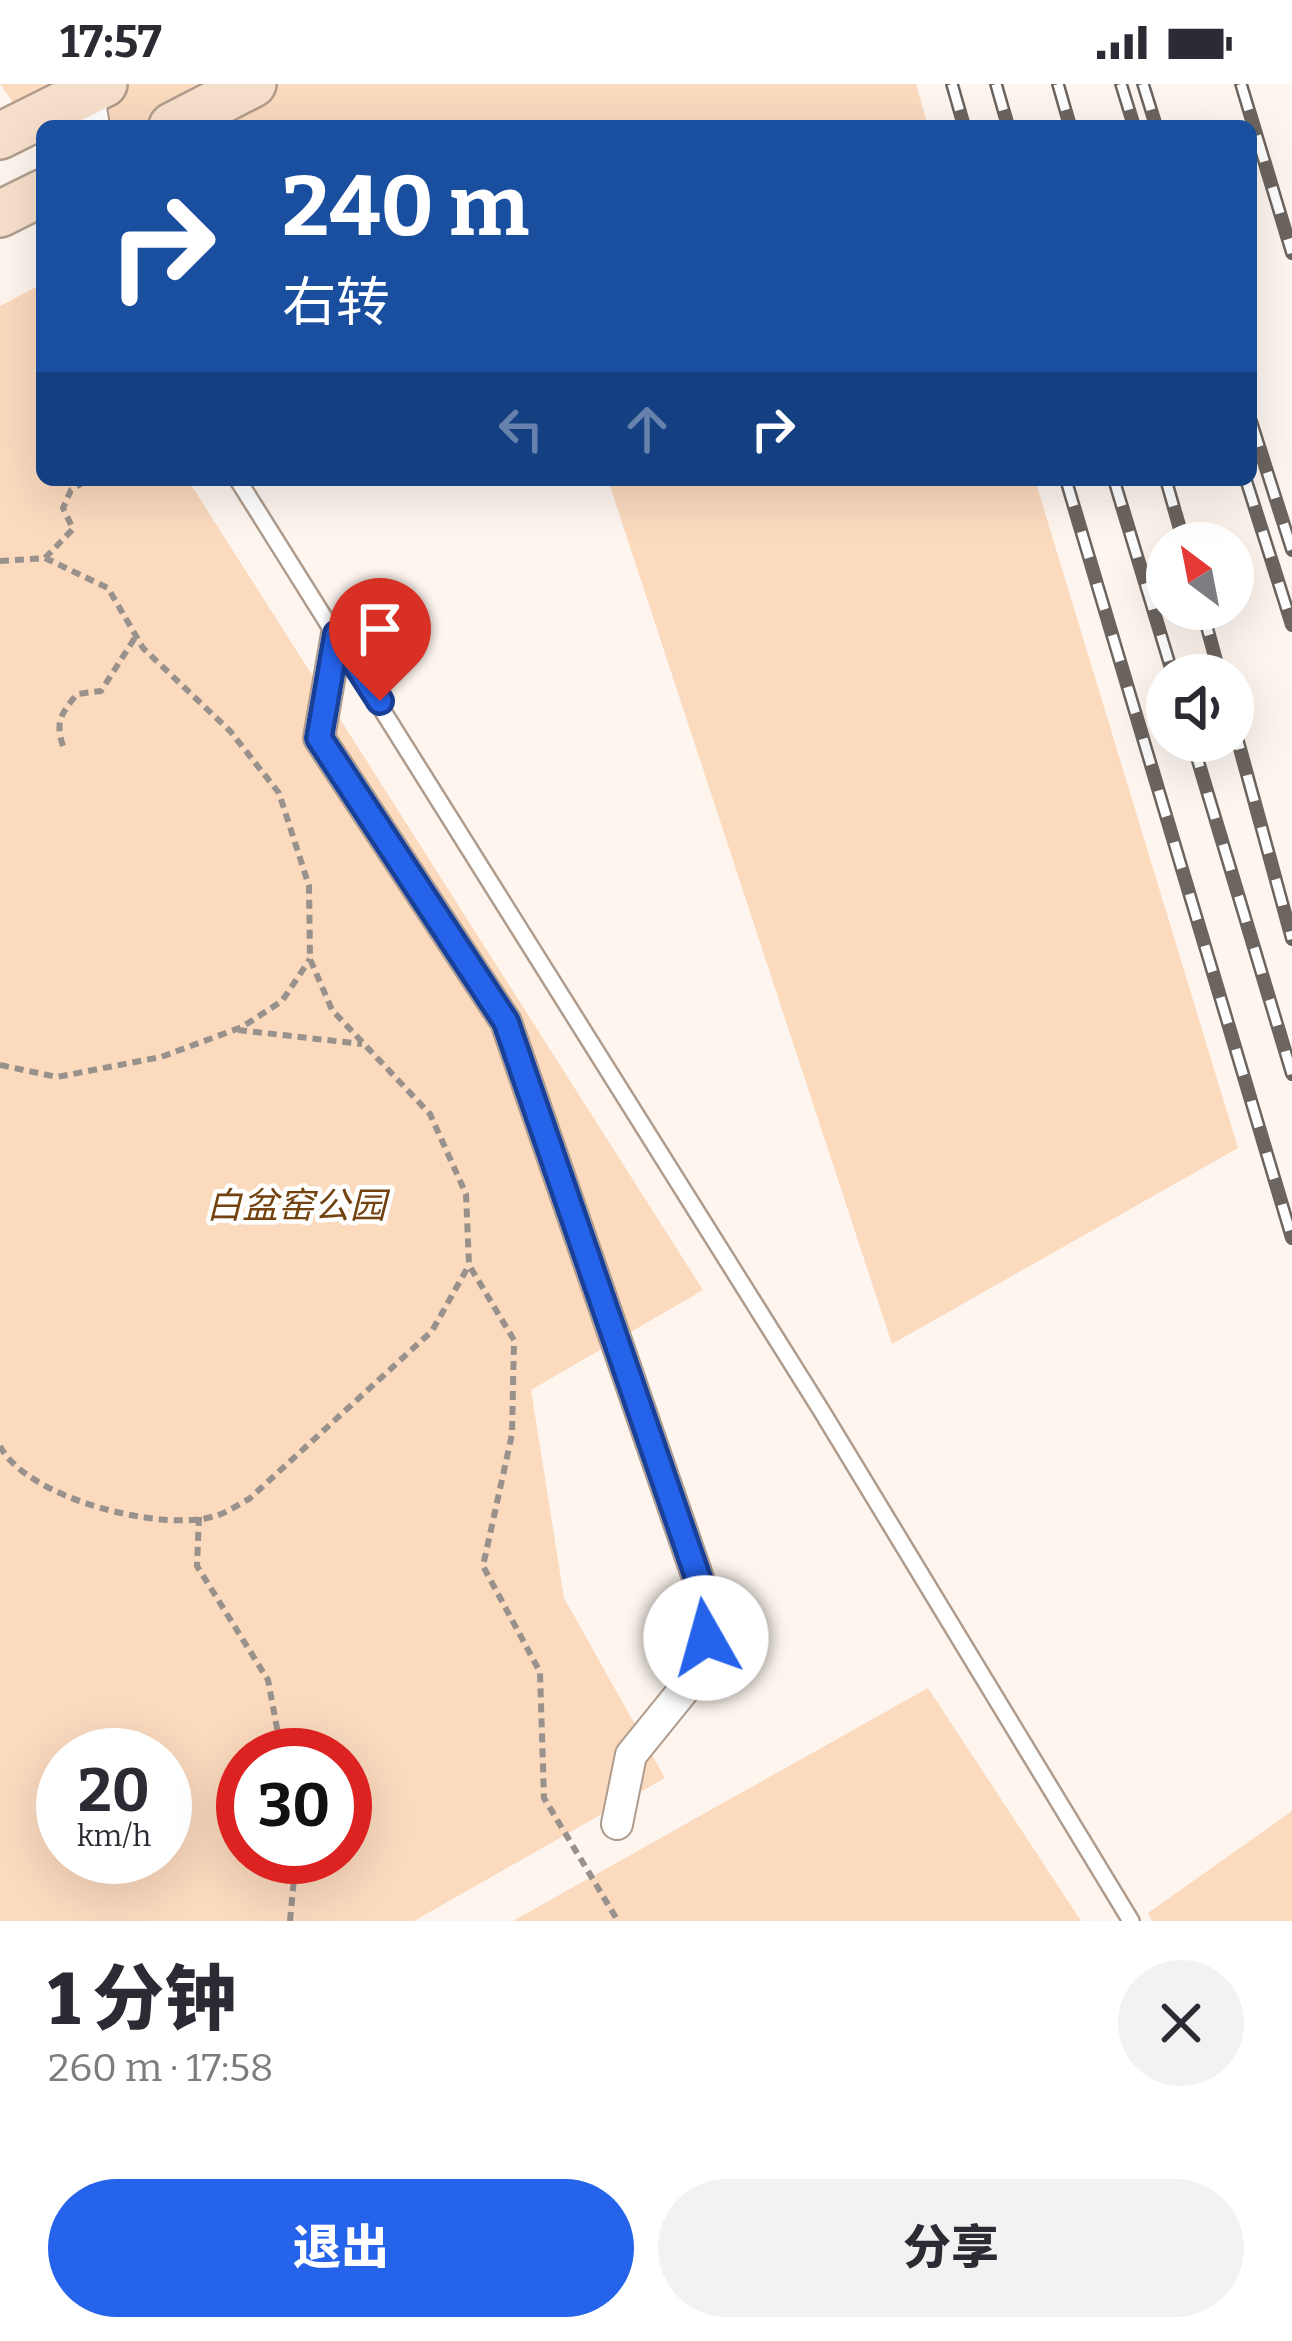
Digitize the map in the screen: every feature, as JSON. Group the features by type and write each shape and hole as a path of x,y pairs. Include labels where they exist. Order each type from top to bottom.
{"main road":[{"path":"184,120 253,84"},
{"path":"38,120 94,96"},
{"path":"0,136 36,121"},
{"path":"0,214 36,196"}],"street":[{"path":"337,634 319,738 506,1022 709,1610 703,1666 631,1756 617,1824"}],"lane":[{"path":"242,486 834,1430 1131,1921"}],"path":[{"path":"45,558 73,529 63,508 77,486"},
{"path":"0,561 45,558 107,588 136,636 230,731 279,794 308,886 310,958 332,1010 430,1114 466,1194 469,1265 514,1340 512,1435 483,1566 541,1672 544,1798 618,1921"},
{"path":"64,746 57,726 60,714 77,694 101,691 136,636"},
{"path":"0,1064 57,1077 161,1057 235,1030 282,1001 310,958"},
{"path":"235,1030 365,1044"},
{"path":"0,1446 44,1489 109,1509 164,1519 214,1517 249,1499 432,1331 469,1265"},
{"path":"200,1517 197,1566 268,1680 277,1728"},
{"path":"290,1921 293,1884"}],"green space":[{"path":"0,84 916,84 926,120 36,120 36,135"},
{"name":"白盆窑公园","path":"36,287 36,486 192,486 703,1290 531,1390 564,1598 665,1778 414,1921 0,1921 0,306"},
{"path":"610,486 1037,486 1238,1148 892,1344"},
{"path":"928,1688 1081,1921 513,1921"},
{"path":"1292,1811 1292,1921 1152,1921 1148,1913"}],"railway":[{"path":"952,84 962,120"},
{"path":"996,84 1006,120"},
{"path":"1058,84 1068,120"},
{"path":"1121,84 1132,120"},
{"path":"1143,84 1154,120"},
{"path":"1241,84 1252,120"},
{"path":"1257,137 1292,253"},
{"path":"1257,440 1292,550"},
{"path":"1068,486 1292,1238"},
{"path":"1116,486 1167,654"},
{"path":"1168,486 1178,522"},
{"path":"1248,486 1292,625"},
{"path":"1208,630 1214,654"},
{"path":"1198,762 1292,1074"},
{"path":"1244,762 1292,939"}],"route":[{"path":"380,701 337,634 319,738 506,1022 709,1610 706,1638"}]}
